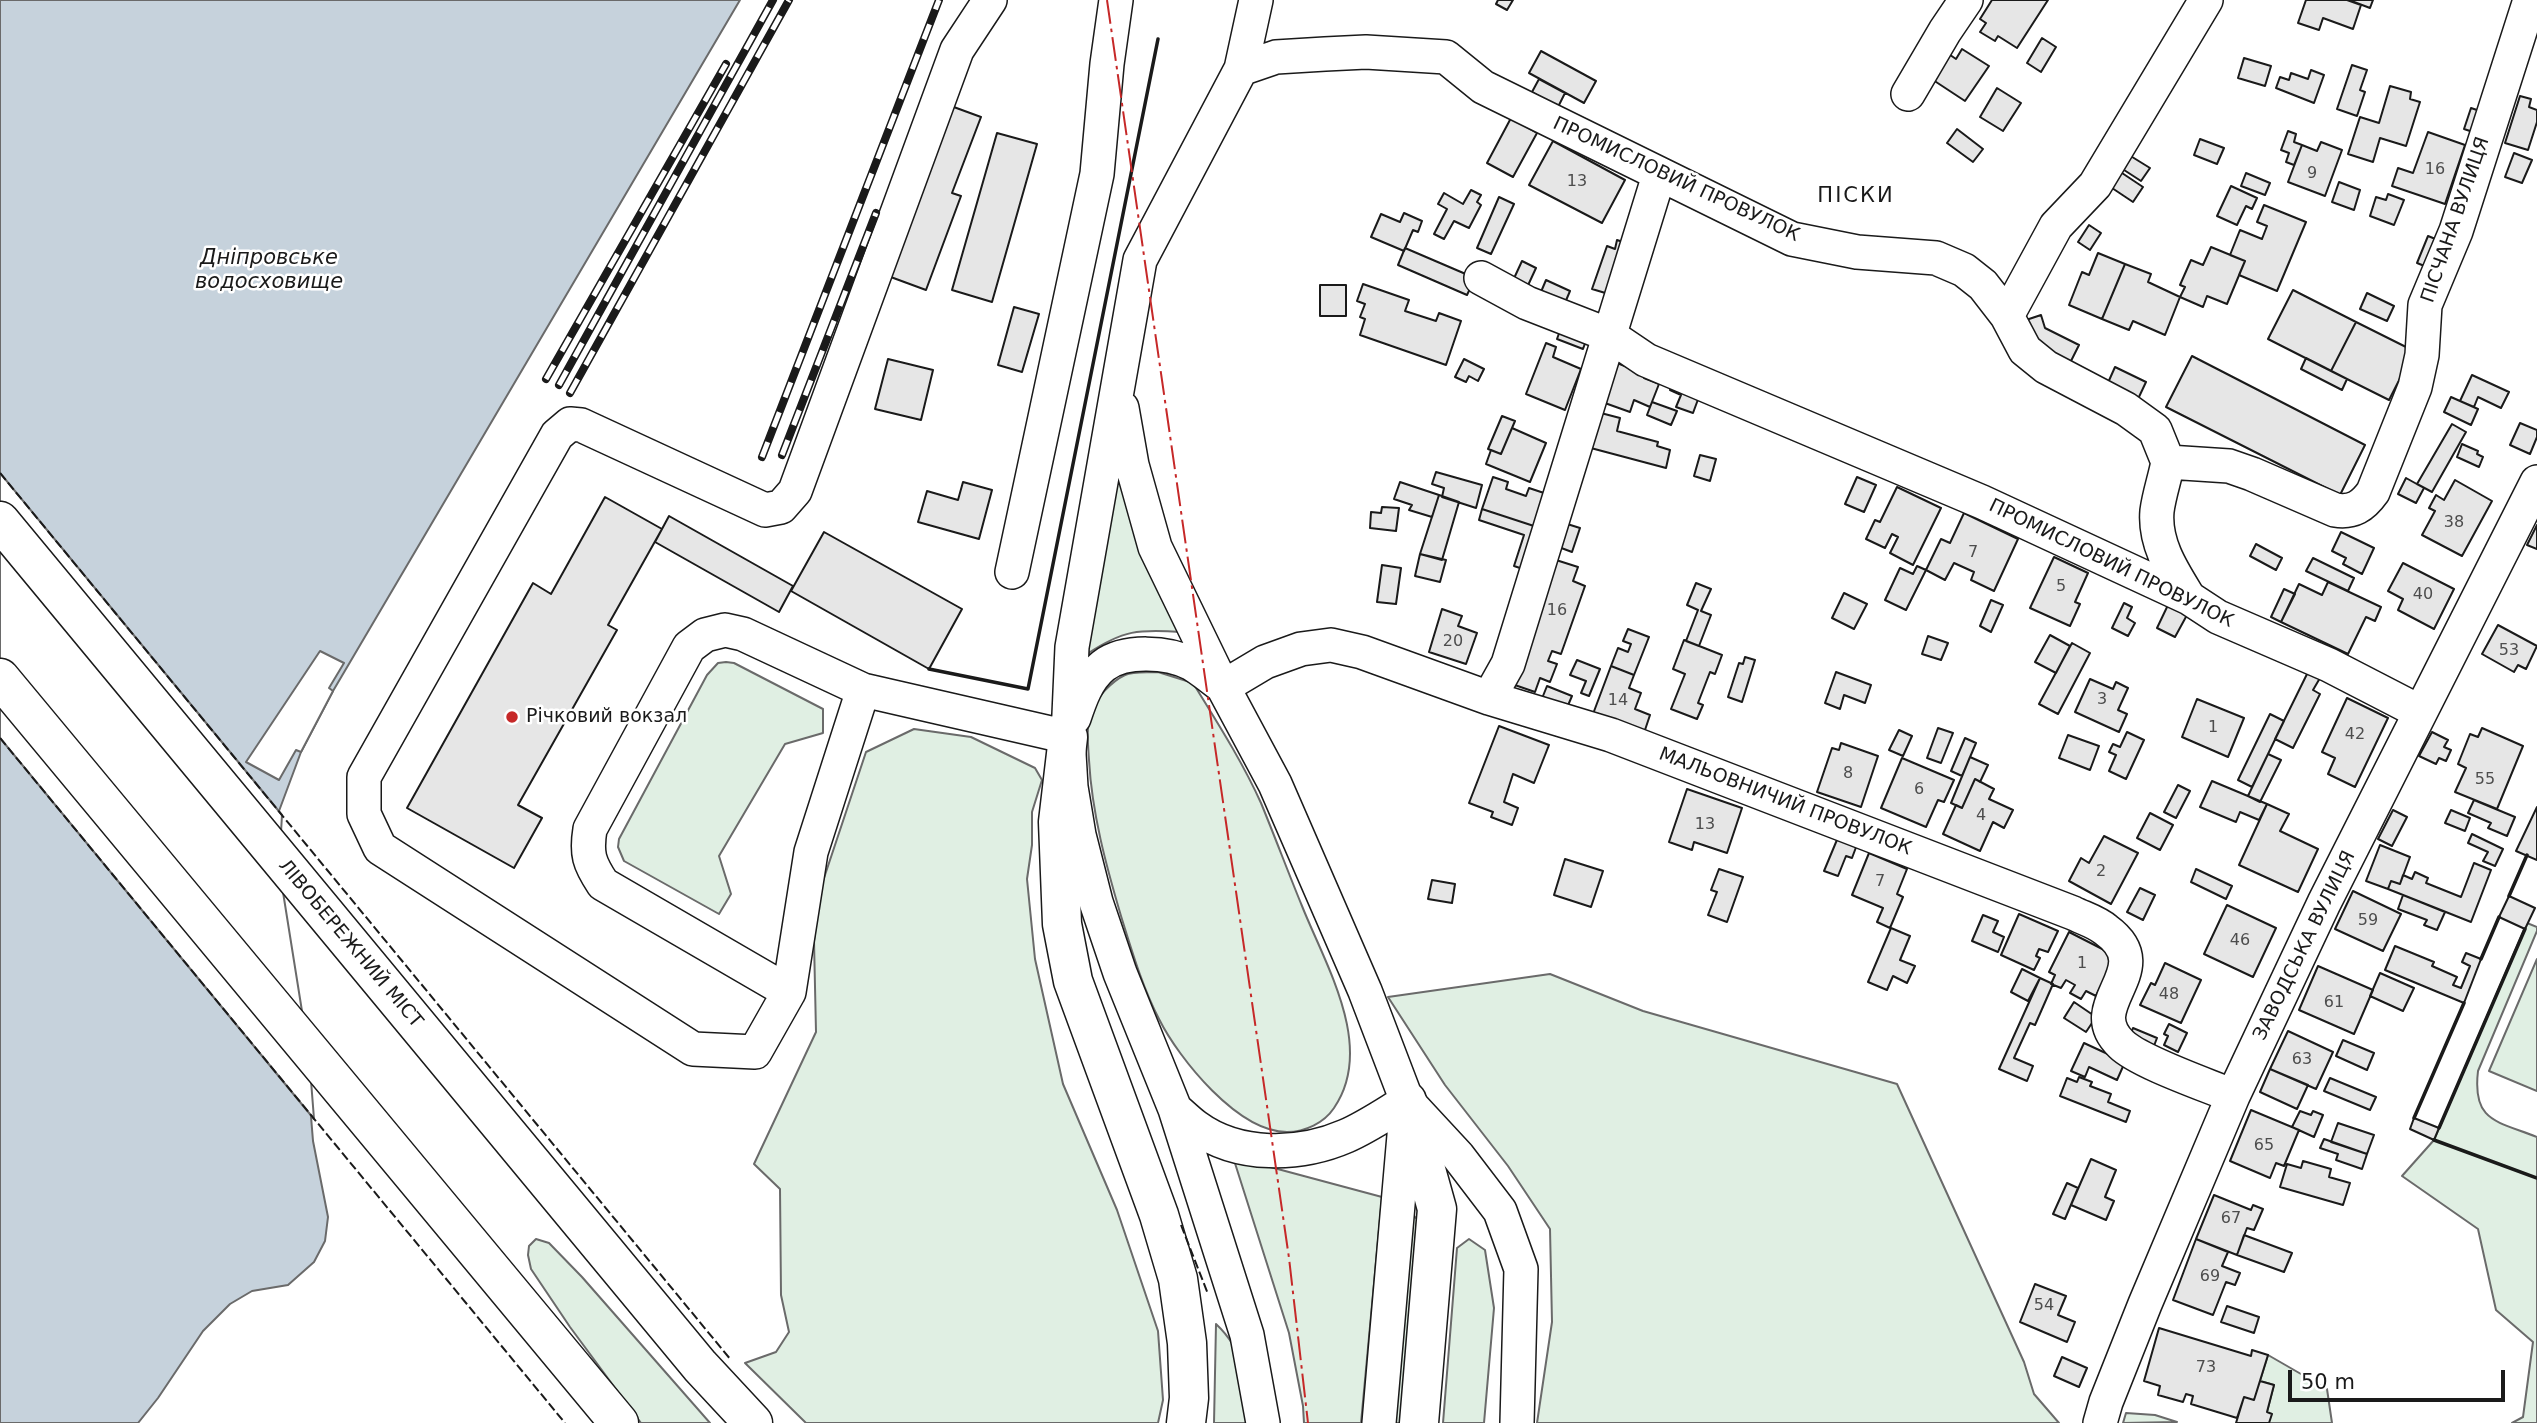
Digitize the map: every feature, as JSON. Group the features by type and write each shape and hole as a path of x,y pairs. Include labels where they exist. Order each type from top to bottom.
{"main road":[{"name":"ЛІВОБЕРЕЖНИЙ МІСТ","path":"0,521 700,1366 753,1423"},
{"path":"0,678 619,1423"},
{"path":"1068,737 1058,822 1062,925 1073,981 1159,1215 1178,1279 1187,1342 1189,1398 1186,1423"},
{"path":"1407,1101 1437,1209 1419,1423"}],"street":[{"path":"863,690 811,852 789,992 755,1052 693,1049 380,848 364,814 364,776 557,435 570,424 581,425 765,510 781,507 796,491 957,50 990,0"},
{"path":"1012,572 1097,174 1116,0"},
{"path":"1256,0 1241,69 1140,260 1072,647 1068,737 1071,787 1077,823 1096,902 1120,973 1175,1109 1247,1335 1263,1423"},
{"path":"1908,94 1966,0"},
{"path":"2007,316 2056,226 2095,185 2206,0"},
{"name":"ПІСЧАНА ВУЛИЦЯ","path":"2168,462 2228,466 2335,510 2346,512 2364,503 2373,492 2415,387 2422,355 2425,305 2456,231 2530,0"},
{"name":"ПРОМИСЛОВИЙ ПРОВУЛОК","path":"1241,69 1276,57 1325,54 1366,52 1446,57 1483,87 1792,239 1857,252 1936,258 1964,270 1983,285 2007,316 2025,350 2046,367 2126,408 2155,430 2168,462"},
{"path":"1489,698 1508,664 1659,175"},
{"name":"ПРОМИСЛОВИЙ ПРОВУЛОК","path":"1481,278 1527,303 1609,335 1646,360 1982,502 2189,598 2218,617 2329,666 2420,712"},
{"path":"1118,385 1132,465 1155,547 1223,687 1275,784 1365,991 1407,1101 1458,1156 1500,1211 1521,1269 1517,1423"},
{"path":"2168,462 2157,512 2159,535 2166,562 2189,598"},
{"name":"ЗАВОДСЬКА ВУЛИЦЯ","path":"2100,1423 2145,1304 2233,1096 2324,903 2537,482"},
{"path":"789,992 603,884 589,858 587,848 590,829 689,647 705,635 725,631 743,634 863,690 1068,737"},
{"name":"МАЛЬОВНИЧИЙ ПРОВУЛОК","path":"1223,687 1265,662 1301,649 1331,645 1362,652 1489,698 1611,735 2073,913 2106,929 2119,942 2126,956 2126,972 2108,1009 2108,1021 2122,1046 2142,1058 2233,1096"},
{"path":"1068,737 1082,693 1103,666 1134,654 1169,656 1192,664 1223,687"},
{"path":"1175,1109 1197,1128 1224,1142 1263,1151 1303,1150 1346,1136 1407,1101"},
{"path":"1378,1423 1407,1101"}],"green space":[{"path":"1115,469 1181,632 1132,633 1111,640 1087,654"},
{"path":"718,663 734,663 823,709 823,733 785,744 719,856 731,894 719,914 624,861 618,847 619,839 707,675"},
{"path":"1158,672 1193,683 1237,757 1261,803 1342,1006 1350,1059 1346,1084 1330,1113 1307,1128 1294,1132 1268,1129 1249,1120 1212,1091 1168,1035 1147,994 1133,955 1096,820 1088,722 1097,701 1115,681 1129,674"},
{"path":"914,729 971,737 1035,768 1042,780 1032,812 1032,845 1027,879 1035,959 1063,1084 1117,1210 1158,1331 1163,1400 1158,1423 806,1423 745,1363 776,1352 789,1332 781,1295 780,1189 754,1164 816,1032 814,941 820,890 866,752"},
{"path":"2527,923 2537,927 2537,931 2478,1071 2477,1088 2483,1110 2490,1117 2537,1137 2537,1423 2512,1423 2523,1417 2533,1342 2496,1310 2478,1229 2402,1176 2434,1140"},
{"path":"2537,959 2537,1091 2489,1071"},
{"path":"1550,974 1643,1011 1897,1084 2024,1362 2034,1394 2059,1423 1537,1423 1552,1322 1550,1229 1508,1166 1445,1085 1388,997"},
{"path":"1233,1157 1382,1197 1361,1423 1304,1423 1289,1333"},
{"path":"1413,1215 1417,1219 1402,1423 1392,1423"},
{"path":"536,1239 549,1243 582,1277 710,1423 641,1423 531,1269 529,1246"},
{"path":"1469,1239 1485,1250 1494,1308 1484,1423 1443,1423 1457,1248"},
{"path":"1216,1324 1234,1346 1243,1369 1246,1423 1214,1423"},
{"path":"2268,1355 2327,1389 2332,1423 2269,1423 2267,1412 2274,1385 2260,1381"},
{"path":"2126,1413 2155,1415 2177,1422 2123,1423"}],"water":[{"name":"Дніпровське водосховище","path":"0,0 740,0 333,691 301,752 279,811 275,867 306,1055 313,1141 328,1217 325,1241 314,1262 288,1285 252,1291 230,1304 203,1331 138,1423 0,1423"}],"pier":[{"path":"0,473 282,815 279,867 309,1055 314,1119 0,738"},
{"path":"320,651 344,663 329,688 333,691 301,752 296,750 279,780 246,762"}],"building":[{"path":"1498,0 1513,0 1507,10 1496,4"},
{"path":"1992,0 2048,0 2017,48 1998,36 1995,41 1980,32 1986,23 1980,19"},
{"path":"2306,0 2347,0 2361,5 2353,29 2323,18 2319,30 2298,23"},
{"path":"2349,0 2373,0 2370,8"},
{"path":"2042,38 2056,47 2041,72 2027,63"},
{"path":"1962,49 1989,66 1965,101 1927,76 1943,50 1956,59"},
{"path":"1541,51 1596,81 1584,103 1529,73"},
{"path":"2244,58 2271,66 2265,86 2238,78"},
{"path":"2352,65 2367,70 2360,90 2365,92 2357,116 2337,109"},
{"path":"2311,70 2324,75 2314,103 2276,88 2280,77 2289,80 2291,73 2308,79"},
{"path":"1539,79 1565,93 1558,107 1532,92"},
{"path":"2390,86 2411,92 2410,99 2420,102 2406,146 2380,138 2373,162 2348,154 2360,117 2379,123"},
{"path":"1997,88 2021,103 2003,131 1980,117"},
{"path":"2520,96 2531,99 2529,107 2537,110 2537,122 2528,150 2505,143"},
{"path":"951,106 981,117 952,193 961,196 926,290 888,276"},
{"path":"2471,108 2483,112 2476,133 2464,129"},
{"path":"1511,118 1537,133 1513,177 1487,163"},
{"path":"1957,129 1983,149 1973,162 1947,143"},
{"path":"2288,131 2296,134 2294,142 2302,145 2294,165 2286,162 2289,153 2281,150"},
{"path":"2428,132 2465,145 2445,204 2392,186 2398,168 2413,173"},
{"path":"997,133 1037,144 992,302 952,290"},
{"path":"2200,139 2224,148 2217,164 2194,155"},
{"path":"1553,141 1625,180 1602,223 1529,185"},
{"path":"2321,142 2342,150 2325,196 2288,182 2302,145 2317,151"},
{"path":"2514,153 2532,160 2522,183 2505,177"},
{"path":"2129,155 2150,168 2141,181 2121,168"},
{"path":"2119,171 2143,187 2133,202 2109,186"},
{"path":"2246,173 2270,183 2265,195 2241,186"},
{"path":"2339,182 2360,190 2354,210 2332,202"},
{"path":"2231,186 2257,198 2252,209 2246,206 2237,225 2217,216"},
{"path":"1471,190 1481,195 1477,202 1481,205 1469,228 1454,221 1444,239 1434,234 1447,209 1438,204 1444,193 1463,204"},
{"path":"2388,194 2404,200 2394,225 2370,216 2376,197 2386,200"},
{"path":"1499,197 1514,204 1491,254 1477,248"},
{"path":"2264,205 2306,222 2277,291 2239,275 2245,261 2230,255 2240,230 2262,239 2267,226 2257,222"},
{"path":"1404,213 1422,221 1418,232 1413,230 1404,251 1371,237 1381,214 1400,222"},
{"path":"2089,225 2101,233 2090,250 2078,242"},
{"path":"2428,236 2443,242 2432,269 2417,263"},
{"path":"1617,240 1629,244 1612,295 1592,289 1607,246 1615,249"},
{"path":"2211,247 2245,261 2227,304 2207,296 2203,307 2180,297 2185,287 2180,285 2191,260 2203,265"},
{"path":"1405,248 1475,278 1467,295 1398,265"},
{"path":"2098,253 2125,264 2102,319 2069,305 2082,272 2089,275"},
{"path":"1522,261 1536,268 1524,294 1510,287"},
{"path":"2125,264 2151,274 2148,282 2180,297 2165,335 2133,321 2129,330 2102,319"},
{"path":"1546,280 1570,291 1562,310 1538,299"},
{"path":"1363,284 1409,300 1405,311 1436,321 1439,313 1461,321 1446,365 1360,335 1365,319 1360,317 1365,304 1357,301"},
{"path":"1320,285 1346,285 1346,316 1320,316"},
{"path":"2293,290 2356,322 2331,371 2268,339"},
{"path":"2367,293 2394,306 2387,321 2360,309"},
{"path":"1014,307 1039,314 1022,372 998,365"},
{"path":"2041,315 2045,328 2079,345 2069,365 2031,345 2023,321"},
{"path":"2356,322 2414,351 2389,400 2331,371"},
{"path":"1562,325 1588,335 1583,349 1557,339"},
{"path":"1546,343 1556,347 1553,357 1581,369 1565,410 1526,394"},
{"path":"2192,356 2365,445 2340,495 2166,407"},
{"path":"2306,358 2347,379 2342,390 2301,369"},
{"path":"888,359 933,370 921,420 875,409"},
{"path":"1464,359 1484,369 1478,381 1469,376 1466,382 1455,377"},
{"path":"1617,363 1645,374 1644,378 1659,384 1650,407 1634,400 1630,412 1602,402"},
{"path":"2115,367 2146,382 2138,399 2107,385"},
{"path":"2472,375 2509,392 2501,408 2478,397 2474,407 2460,401"},
{"path":"1673,384 1700,394 1693,413 1676,407 1681,395 1670,390"},
{"path":"2451,397 2478,409 2471,425 2444,412"},
{"path":"1652,402 1677,411 1671,425 1647,415"},
{"path":"1597,412 1620,418 1617,431 1658,442 1657,446 1670,450 1666,468 1587,447"},
{"path":"1502,416 1515,421 1501,454 1488,449"},
{"path":"2520,423 2537,430 2530,454 2510,445"},
{"path":"2452,424 2466,432 2432,492 2417,484"},
{"path":"1512,428 1546,443 1530,482 1486,464 1491,450 1501,454"},
{"path":"2462,444 2478,451 2477,454 2483,457 2479,467 2457,457"},
{"path":"1700,455 1716,459 1710,481 1694,476"},
{"path":"1436,472 1482,485 1476,508 1442,497 1444,488 1432,484"},
{"path":"1493,477 1508,482 1506,489 1526,496 1529,488 1544,493 1540,528 1482,509"},
{"path":"1857,477 1876,485 1864,512 1845,504"},
{"path":"2406,478 2424,488 2416,503 2398,494"},
{"path":"2455,480 2492,501 2462,556 2422,535 2435,511 2429,508 2436,495 2444,500"},
{"path":"963,482 992,490 979,539 918,522 927,491 958,500"},
{"path":"1400,482 1439,495 1432,517 1409,510 1412,505 1394,499"},
{"path":"1897,487 1941,508 1913,565 1890,553 1898,537 1892,534 1885,548 1866,539 1875,520 1880,522"},
{"path":"1439,495 1459,502 1442,560 1420,554"},
{"name":"Річковий вокзал","path":"605,497 662,529 608,625 617,630 518,805 542,818 514,868 407,808 533,583 551,594"},
{"path":"1382,507 1399,508 1396,531 1370,528 1371,512 1381,513"},
{"path":"1482,509 1540,528 1526,570 1514,566 1524,535 1479,520"},
{"path":"1964,513 2018,539 1994,591 1971,580 1974,572 1954,563 1945,580 1926,570 1941,539 1950,543"},
{"path":"669,516 793,586 779,612 655,542"},
{"path":"1564,523 1580,528 1572,552 1556,546"},
{"path":"2537,525 2537,549 2527,545"},
{"path":"824,532 962,609 929,669 791,591"},
{"path":"2341,532 2374,548 2362,574 2343,564 2346,558 2332,551"},
{"path":"2256,544 2282,558 2276,570 2250,556"},
{"path":"1420,554 1446,560 1440,582 1415,576"},
{"path":"2054,557 2088,573 2075,602 2080,604 2070,626 2030,608"},
{"path":"2313,558 2354,578 2348,591 2306,571"},
{"path":"1556,560 1578,567 1573,581 1585,586 1561,654 1552,651 1548,661 1557,664 1550,682 1540,678 1535,692 1509,683"},
{"path":"2403,563 2454,589 2434,629 2398,610 2403,599 2388,591"},
{"path":"1382,565 1401,568 1396,604 1377,602"},
{"path":"1917,566 1926,570 1906,610 1885,600 1900,568 1913,574"},
{"path":"2328,582 2381,607 2375,621 2366,617 2348,654 2281,622 2299,584 2322,595"},
{"path":"1696,583 1711,589 1701,611 1711,615 1699,646 1686,641 1698,610 1687,605"},
{"path":"2284,589 2295,594 2281,622 2271,617"},
{"path":"1844,593 1867,604 1854,629 1832,618"},
{"path":"1991,600 2003,605 1991,632 1980,626"},
{"path":"2124,603 2132,607 2127,618 2135,623 2128,636 2112,628"},
{"path":"2168,605 2187,615 2175,637 2157,628"},
{"path":"1442,609 1462,616 1458,626 1477,633 1466,664 1429,652"},
{"path":"2498,625 2537,646 2526,669 2518,665 2514,672 2482,654"},
{"path":"1628,629 1649,637 1634,675 1611,666 1618,648 1628,652 1631,644 1623,641"},
{"path":"2050,635 2070,646 2056,673 2035,662"},
{"path":"1928,636 1948,643 1941,660 1922,654"},
{"path":"1684,640 1722,655 1715,674 1710,672 1698,703 1703,705 1697,719 1671,709 1685,674 1673,669"},
{"path":"2072,643 2090,653 2058,714 2039,704"},
{"path":"1745,657 1755,660 1742,702 1728,697 1739,663 1743,664"},
{"path":"1577,660 1600,669 1589,696 1581,693 1586,681 1570,675"},
{"path":"1611,666 1634,675 1629,688 1641,693 1635,709 1650,715 1644,733 1593,714"},
{"path":"1836,672 1871,685 1865,703 1844,695 1840,709 1825,703"},
{"path":"2308,672 2320,678 2313,690 2320,694 2293,748 2275,739"},
{"path":"2090,679 2113,689 2116,682 2128,688 2118,710 2127,714 2119,732 2075,712"},
{"path":"1547,686 1572,696 1566,710 1541,701"},
{"path":"2347,698 2388,718 2355,787 2328,774 2335,758 2322,752"},
{"path":"2197,699 2244,718 2228,757 2182,737"},
{"path":"2270,714 2284,721 2252,787 2238,780"},
{"path":"1499,726 1549,745 1534,783 1513,774 1504,802 1518,808 1512,825 1491,817 1493,812 1469,803"},
{"path":"1938,728 1953,733 1941,763 1927,758"},
{"path":"2482,728 2523,746 2497,809 2455,792 2466,768 2458,764 2470,734 2478,737"},
{"path":"1899,730 1912,736 1903,756 1889,750"},
{"path":"2127,732 2144,740 2126,779 2109,771 2116,755 2109,752 2113,744 2120,747"},
{"path":"2432,732 2448,740 2444,747 2451,750 2446,761 2439,758 2436,764 2419,756"},
{"path":"2068,735 2099,746 2090,770 2059,758"},
{"path":"1965,738 1976,743 1962,776 1951,771"},
{"path":"1841,743 1878,756 1861,807 1817,792 1832,748 1839,750"},
{"path":"2268,754 2281,760 2260,802 2248,796"},
{"path":"1970,757 1988,765 1980,782 1975,779 1962,808 1951,803"},
{"path":"1902,758 1954,780 1944,802 1938,800 1926,827 1881,808"},
{"path":"1975,779 1994,789 1989,799 2013,810 2004,828 1993,822 1980,851 1943,834 1956,805 1962,808"},
{"path":"2212,781 2267,804 2259,820 2240,812 2236,822 2200,807"},
{"path":"2178,785 2190,791 2176,818 2164,812"},
{"path":"1687,789 1742,808 1727,853 1694,842 1692,850 1669,842"},
{"path":"2474,800 2515,817 2507,836 2488,828 2491,823 2468,813"},
{"path":"2267,804 2289,814 2280,831 2318,849 2298,892 2239,865"},
{"path":"2537,807 2537,860 2516,851"},
{"path":"2393,810 2407,817 2392,846 2378,839"},
{"path":"2451,810 2470,818 2465,831 2445,823"},
{"path":"2150,813 2173,825 2160,850 2137,838"},
{"path":"2472,834 2503,849 2495,866 2483,861 2488,852 2468,843"},
{"path":"1839,835 1858,842 1852,858 1846,856 1838,876 1824,871"},
{"path":"2104,836 2138,853 2111,904 2069,881 2081,858 2089,863"},
{"path":"2380,845 2410,857 2400,884 2391,881 2388,889 2366,881"},
{"path":"1869,853 1907,869 1897,894 1903,897 1890,928 1877,922 1883,908 1852,895"},
{"path":"1565,859 1603,871 1591,907 1554,895"},
{"path":"2474,863 2491,870 2471,922 2388,889 2391,881 2400,884 2403,875 2412,879 2415,872 2428,878 2426,883 2461,897"},
{"path":"1719,869 1743,877 1727,922 1708,915 1717,892 1711,890"},
{"path":"2196,869 2232,886 2226,899 2191,882"},
{"path":"1432,880 1455,884 1452,903 1428,899"},
{"path":"2140,888 2155,895 2143,920 2127,912"},
{"path":"2353,891 2401,914 2383,951 2335,929"},
{"path":"2403,895 2445,912 2437,930 2424,925 2427,920 2398,909"},
{"path":"2509,896 2535,908 2525,929 2499,917"},
{"path":"2227,905 2276,928 2253,977 2204,954"},
{"path":"2019,914 2058,931 2048,952 2039,949 2036,956 2040,958 2034,970 2001,955"},
{"path":"1983,915 1998,921 1993,932 2004,937 1998,952 1972,941"},
{"path":"1891,928 1910,936 1900,960 1915,966 1907,983 1893,976 1887,990 1868,982"},
{"path":"2069,932 2116,956 2096,996 2086,991 2081,999 2070,993 2075,985 2066,980 2061,988 2051,984 2055,975 2049,972"},
{"path":"2395,946 2434,962 2432,966 2457,977 2453,985 2461,988 2470,966 2462,962 2466,953 2481,959 2464,1003 2385,970"},
{"path":"2165,963 2201,980 2181,1023 2140,1005 2151,983 2155,985"},
{"path":"2318,966 2373,990 2354,1034 2299,1010"},
{"path":"2022,969 2040,978 2028,1001 2011,992"},
{"path":"2380,973 2414,988 2403,1011 2370,996"},
{"path":"2040,978 2053,984 2035,1025 2030,1023 2014,1058 2033,1066 2027,1081 1999,1069"},
{"path":"2074,1002 2096,1017 2086,1032 2064,1018"},
{"path":"2169,1024 2187,1033 2178,1052 2164,1045 2168,1036 2164,1034"},
{"path":"2133,1028 2157,1038 2152,1051 2128,1041"},
{"path":"2288,1031 2333,1052 2316,1089 2270,1069"},
{"path":"2343,1040 2374,1053 2367,1070 2336,1056"},
{"path":"2084,1043 2125,1062 2117,1080 2089,1067 2085,1077 2071,1071"},
{"path":"2270,1069 2308,1085 2297,1109 2260,1092"},
{"path":"2079,1077 2092,1082 2090,1086 2111,1094 2108,1102 2130,1111 2126,1122 2060,1096 2067,1078 2077,1082"},
{"path":"2330,1078 2376,1097 2370,1110 2324,1091"},
{"path":"2251,1110 2299,1130 2284,1166 2276,1163 2270,1178 2230,1161"},
{"path":"2300,1111 2311,1115 2313,1111 2323,1115 2314,1137 2292,1127"},
{"path":"2414,1118 2439,1128 2434,1140 2410,1129"},
{"path":"2338,1123 2374,1135 2367,1154 2331,1142"},
{"path":"2324,1139 2367,1154 2362,1169 2336,1160 2338,1154 2320,1148"},
{"path":"2091,1159 2116,1170 2105,1197 2114,1201 2106,1220 2071,1205"},
{"path":"2303,1161 2331,1169 2329,1177 2350,1183 2343,1205 2280,1187 2287,1164 2301,1168"},
{"path":"2067,1183 2078,1188 2065,1219 2053,1214"},
{"path":"2214,1195 2251,1210 2253,1205 2263,1209 2254,1230 2247,1228 2237,1255 2196,1239"},
{"path":"2244,1235 2292,1253 2284,1272 2237,1255"},
{"path":"2196,1239 2228,1252 2222,1266 2240,1273 2235,1285 2226,1282 2213,1315 2173,1300"},
{"path":"2035,1284 2066,1296 2058,1315 2075,1322 2067,1342 2020,1322"},
{"path":"2227,1306 2259,1317 2254,1333 2221,1322"},
{"path":"2159,1328 2251,1356 2252,1350 2268,1355 2254,1400 2244,1397 2237,1418 2191,1404 2193,1396 2186,1394 2183,1402 2158,1395 2160,1386 2144,1381"},
{"path":"2062,1357 2087,1368 2079,1387 2054,1376"},
{"path":"2260,1381 2274,1385 2267,1412 2272,1414 2269,1423 2236,1423 2244,1397 2254,1400"}],"railway":[{"path":"559,385 773,0"},
{"path":"570,393 789,0"},
{"path":"762,457 939,0"},
{"path":"546,379 726,64"},
{"path":"782,455 876,213"}],"fence":[{"path":"0,473 731,1360"},
{"path":"0,738 565,1423"},
{"path":"1181,1225 1208,1294"}],"wall":[{"path":"929,669 1028,689 1158,39"},
{"path":"2509,896 2527,855"},
{"path":"2481,959 2499,917"},
{"path":"2439,1128 2525,929"},
{"path":"2414,1118 2464,1003"},
{"path":"2434,1140 2537,1178"}],"power":[{"path":"1107,0 1289,1258 1308,1423"}],"place":[{"name":"Річковий вокзал","path":"512,717"}],"district":[{"name":"ПІСКИ","path":"1856,197"}]}
